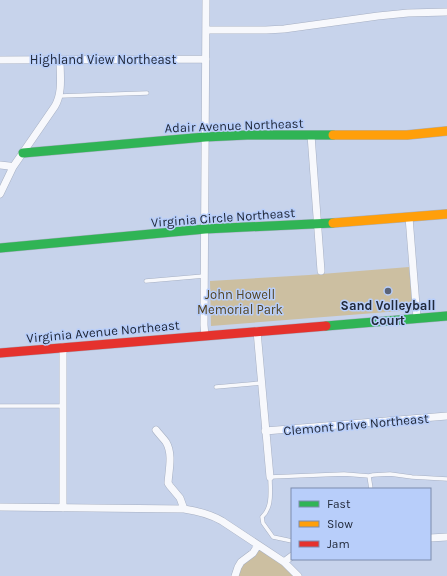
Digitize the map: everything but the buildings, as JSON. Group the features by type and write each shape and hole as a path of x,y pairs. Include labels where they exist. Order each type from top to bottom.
{"street":[{"path":"205,336 206,0"},
{"path":"206,30 280,30 378,16 408,13 447,12"},
{"path":"0,194 13,167 56,106 60,96 60,59"},
{"name":"Highland View Northeast","path":"0,60 206,59"},
{"name":"Adair Avenue Northeast","path":"23,153 205,137 247,135 407,134 447,131"},
{"path":"311,135 321,271"},
{"path":"0,164 13,167"},
{"name":"Virginia Circle Northeast","path":"0,248 205,229 318,224 447,214"},
{"path":"409,218 418,318"},
{"name":"Virginia Avenue Northeast","path":"0,353 447,316"},
{"path":"257,331 270,477"},
{"path":"63,347 63,508"},
{"name":"Clemont Drive Northeast","path":"265,431 447,416"},
{"path":"156,430 165,441 169,451 170,458 168,483 180,498 184,509"},
{"path":"0,508 184,509 198,511 214,516 284,562 298,576"},
{"path":"431,538 447,537"},
{"path":"235,576 241,562 253,553 258,545"},
{"path":"284,562 291,557"}],"lane":[{"path":"60,96 147,93"},
{"path":"146,281 204,276"},
{"path":"216,387 261,383"},
{"path":"0,406 63,406"},
{"path":"291,541 273,537 263,523 262,517 269,507 270,477 344,474 369,476 390,474 447,479"},
{"path":"369,476 371,488"}],"green space":[{"name":"John Howell Memorial Park","path":"409,267 413,310 211,326 210,281"},
{"path":"262,544 297,576 238,576 238,565"}],"traffic: fast":[{"path":"23,153 205,137 247,135 333,135"},
{"path":"0,248 205,229 333,223"},
{"path":"326,326 447,316"}],"traffic: slow":[{"path":"333,135 407,135 447,131"},
{"path":"333,223 447,214"}],"traffic: jam":[{"path":"0,353 326,326"}],"place":[{"name":"Sand Volleyball Court","path":"388,291"}]}
